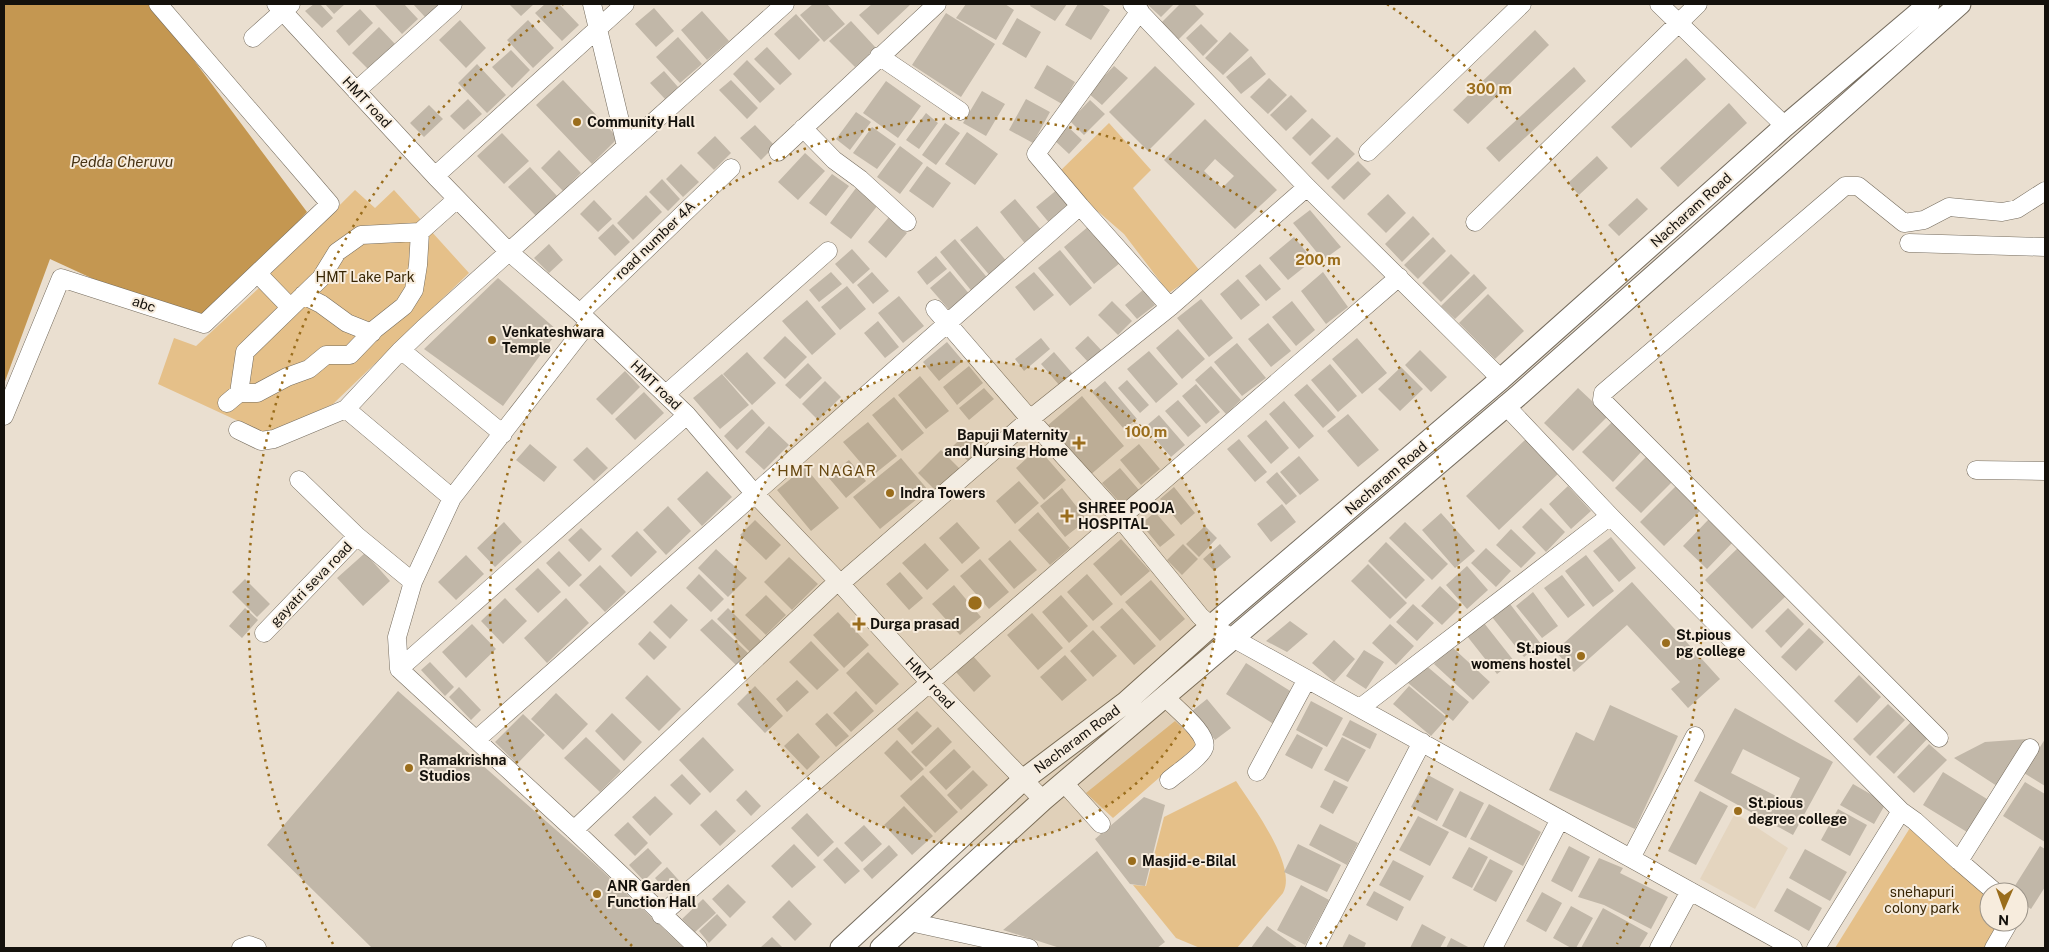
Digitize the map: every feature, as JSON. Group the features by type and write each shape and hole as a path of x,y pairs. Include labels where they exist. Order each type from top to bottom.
{"main road":[{"name":"Nacharam Road","path":"841,948 1023,780 1125,703 1211,626 1502,379 1785,126 1929,4"},
{"name":"Nacharam Road","path":"881,948 1043,800 1234,640 1506,405 1960,4"}],"street":[{"name":"abc","path":"4,416 61,278 204,324 330,204 158,4"},
{"path":"356,91 453,4"},
{"path":"592,4 626,146"},
{"path":"435,176 625,4"},
{"path":"238,430 261,441 274,439 346,409 401,350 508,250 785,4"},
{"path":"778,152 937,4"},
{"path":"1368,152 1522,4"},
{"path":"1659,4 1785,126"},
{"path":"1475,222 1698,4"},
{"path":"253,38 283,6"},
{"name":"HMT road","path":"283,6 356,91 435,176 508,250 585,317 687,415 754,493 839,582 930,683 1043,800"},
{"path":"1170,307 1036,154 1136,8 1307,187 1502,379"},
{"path":"880,56 960,111"},
{"path":"803,128 834,160 860,179 907,222"},
{"name":"road number 4A","path":"399,669 397,637 413,582 452,498 503,434 585,317 731,168"},
{"path":"1939,738 1602,400 1602,393 1845,186 1858,186 1904,222 1924,220 1949,207 2002,212 2017,209 2045,191"},
{"path":"574,830 839,582 1030,419 1170,307 1307,187"},
{"path":"420,232 414,290 404,306 372,332 350,355 326,355 309,369 287,377 257,393 233,398 245,352 321,278 337,252 361,235 420,232 457,198"},
{"path":"476,740 1080,206"},
{"path":"1909,243 2045,247"},
{"path":"666,394 828,251"},
{"path":"260,276 297,301 321,304 347,323 372,332"},
{"path":"661,915 1399,277"},
{"path":"935,309 1030,419 1120,518 1200,616 1211,626 1793,948"},
{"path":"401,350 503,434"},
{"path":"1506,405 1610,516 1901,811 1915,821 1983,882"},
{"path":"346,409 452,498"},
{"path":"687,415 399,669 574,830 661,915 698,948"},
{"path":"1976,470 2045,470"},
{"path":"299,480 357,536 413,582"},
{"path":"1360,708 1610,516"},
{"name":"gayatri seva road","path":"264,633 357,536"},
{"path":"1257,772 1307,679"},
{"path":"1164,697 1202,734 1205,743 1202,752 1169,780"},
{"path":"1631,858 1695,736"},
{"path":"1315,948 1422,742"},
{"path":"1959,861 2030,748"},
{"path":"1064,783 1101,824"},
{"path":"1816,948 1901,811"},
{"path":"1493,948 1560,819"},
{"path":"1659,948 1690,891"},
{"path":"910,922 1029,948"},
{"path":"1994,948 2004,932"},
{"path":"241,948 249,945 257,948"}],"shaded area":[{"path":"1735,813 1788,848 1755,909 1700,879"}],"green space":[{"path":"1109,123 1151,170 1133,188 1200,271 1169,293 1124,234 1056,175"},
{"name":"HMT Lake Park","path":"355,190 375,208 394,190 469,273 333,404 266,434 158,384 174,338 196,346 260,287 269,275"},
{"path":"1175,721 1199,743 1113,818 1086,793"},
{"path":"1236,781 1271,835 1284,867 1286,881 1283,893 1237,948 1200,948 1176,938 1133,885 1146,886 1164,817"},
{"name":"snehapuri colony park","path":"1913,823 1979,886 1979,932 1994,932 1984,948 1835,948"}],"water":[{"name":"Pedda Cheruvu","path":"4,4 152,4 307,212 200,328 50,259 4,384"}],"building":[{"path":"314,4 320,4 333,18 322,28 305,11"},
{"path":"325,4 345,4 334,14"},
{"path":"376,4 404,4 418,19 402,34"},
{"path":"413,4 440,4 425,17"},
{"path":"509,4 534,4 521,16"},
{"path":"545,4 559,4 579,25 562,41 535,13"},
{"path":"813,4 827,4 845,24 824,42 800,15"},
{"path":"872,4 911,4 878,35 859,15"},
{"path":"966,4 1005,4 1014,10 996,40 956,18"},
{"path":"1031,4 1067,4 1055,21 1030,6"},
{"path":"1078,4 1101,4 1110,10 1091,40 1065,25"},
{"path":"1147,4 1174,4 1161,17"},
{"path":"1180,4 1194,4 1204,14 1178,40 1161,23"},
{"path":"654,8 674,31 656,47 635,24"},
{"path":"360,9 373,23 349,46 336,31"},
{"path":"702,11 729,41 707,60 681,30"},
{"path":"946,13 995,44 961,97 912,65"},
{"path":"796,14 820,40 799,60 774,34"},
{"path":"1017,18 1041,32 1026,58 1002,44"},
{"path":"460,20 486,48 466,68 439,40"},
{"path":"528,20 554,48 533,68 507,40"},
{"path":"851,21 876,48 855,67 829,41"},
{"path":"1201,24 1218,41 1203,56 1186,38"},
{"path":"379,27 395,44 368,69 352,53"},
{"path":"1535,30 1549,45 1468,124 1453,110"},
{"path":"1230,32 1249,50 1223,75 1205,58"},
{"path":"678,37 702,64 680,83 656,57"},
{"path":"767,47 792,74 780,85 754,59"},
{"path":"511,50 530,70 512,88 492,67"},
{"path":"1251,56 1266,74 1241,94 1226,77"},
{"path":"1686,58 1706,79 1631,148 1611,127"},
{"path":"747,60 775,89 760,103 733,74"},
{"path":"477,64 506,95 487,113 458,83"},
{"path":"1047,65 1075,82 1062,104 1034,88"},
{"path":"1114,66 1128,78 1102,105 1088,93"},
{"path":"1155,66 1195,104 1148,151 1109,112"},
{"path":"1574,67 1586,81 1499,162 1486,148"},
{"path":"664,71 678,87 665,99 650,83"},
{"path":"1269,78 1287,95 1268,114 1250,97"},
{"name":"Community Hall","path":"563,80 618,138 592,164 536,105"},
{"path":"731,80 758,108 747,119 719,90"},
{"path":"886,81 921,106 898,138 863,113"},
{"path":"982,91 1005,104 986,136 963,123"},
{"path":"1291,95 1307,111 1286,131 1270,115"},
{"path":"468,99 482,114 464,130 450,116"},
{"path":"1026,99 1050,112 1033,143 1009,130"},
{"path":"1090,100 1105,114 1084,135 1070,121"},
{"path":"1729,103 1747,123 1678,187 1660,168"},
{"path":"429,105 443,119 424,137 410,123"},
{"path":"856,112 871,122 850,150 836,139"},
{"path":"926,113 938,123 919,149 906,140"},
{"path":"1312,118 1331,136 1310,156 1292,138"},
{"path":"1205,119 1277,190 1235,229 1164,160","holes":["1215,159 1234,176 1222,188 1204,171"]},
{"path":"945,123 960,133 936,165 922,155"},
{"path":"1065,124 1082,140 1069,154 1052,138"},
{"path":"755,125 775,146 761,160 740,138"},
{"path":"872,127 896,144 877,169 853,153"},
{"path":"967,132 998,154 975,185 945,164"},
{"path":"502,133 529,161 504,184 477,156"},
{"path":"715,136 731,153 714,170 697,153"},
{"path":"1337,137 1355,154 1328,180 1311,163"},
{"path":"900,146 923,163 900,194 877,177"},
{"path":"559,150 581,173 563,191 541,168"},
{"path":"805,153 825,171 798,200 778,182"},
{"path":"1597,156 1608,168 1579,195 1568,183"},
{"path":"1358,161 1371,174 1344,200 1331,187"},
{"path":"681,164 699,182 683,197 666,179"},
{"path":"927,166 951,183 933,208 909,191"},
{"path":"530,167 557,196 536,216 508,187"},
{"path":"832,174 849,186 826,216 809,203"},
{"path":"662,179 680,199 668,211 649,192"},
{"path":"856,188 878,205 851,239 830,223"},
{"path":"1058,189 1073,207 1051,225 1036,207"},
{"path":"1388,194 1406,213 1386,233 1367,214"},
{"path":"646,195 662,212 633,240 617,223"},
{"path":"1637,198 1648,209 1619,236 1608,225"},
{"path":"1015,199 1043,232 1027,246 1000,212"},
{"path":"594,200 612,219 598,232 580,214"},
{"path":"1310,210 1341,247 1323,260 1293,223"},
{"path":"1413,216 1430,234 1402,262 1385,244"},
{"path":"889,217 907,233 886,258 868,242"},
{"path":"613,224 630,242 615,256 598,238"},
{"path":"977,226 1008,263 991,277 960,240"},
{"path":"1089,226 1120,263 1094,284 1064,247"},
{"path":"1294,237 1313,260 1288,280 1269,258"},
{"path":"1433,237 1446,251 1418,279 1404,265"},
{"path":"955,239 990,281 974,294 940,252"},
{"path":"549,244 563,260 549,273 534,258"},
{"path":"852,249 870,269 853,284 835,264"},
{"path":"1060,250 1092,288 1070,306 1038,268"},
{"path":"1451,254 1470,273 1441,302 1422,283"},
{"path":"936,256 947,269 927,285 917,272"},
{"path":"1260,264 1281,289 1266,301 1245,276"},
{"path":"950,271 971,296 951,312 930,288"},
{"path":"831,272 842,284 819,302 809,290"},
{"path":"872,272 889,291 873,304 857,285"},
{"path":"1034,272 1054,295 1034,311 1015,287"},
{"path":"1323,272 1348,307 1326,324 1301,291"},
{"path":"1474,274 1487,288 1455,319 1441,306"},
{"name":"Venkateshwara Temple","path":"498,278 558,331 503,406 424,349"},
{"path":"1238,279 1260,305 1241,320 1220,294"},
{"path":"847,286 866,309 840,330 821,307"},
{"path":"1143,290 1155,305 1137,319 1125,305"},
{"path":"1488,294 1524,331 1495,359 1459,323"},
{"path":"899,296 924,326 903,343 878,313"},
{"path":"1201,299 1233,338 1209,357 1177,318"},
{"path":"807,300 836,334 812,355 782,321"},
{"path":"1112,301 1132,321 1118,335 1098,315"},
{"path":"1292,301 1315,330 1296,346 1272,317"},
{"path":"878,321 899,347 885,358 864,333"},
{"path":"1268,323 1291,351 1271,367 1248,339"},
{"path":"1178,329 1205,359 1182,379 1156,348"},
{"path":"785,336 807,357 785,379 763,358"},
{"path":"1088,336 1102,351 1089,363 1075,348"},
{"path":"1041,338 1050,349 1024,371 1015,359"},
{"path":"1357,338 1387,373 1362,394 1332,359"},
{"path":"947,342 963,361 939,381 923,362"},
{"path":"1237,343 1266,378 1242,396 1214,362"},
{"path":"1420,350 1447,377 1431,392 1405,365"},
{"path":"1149,351 1178,384 1156,403 1127,369"},
{"path":"747,352 776,383 752,405 723,374"},
{"path":"1054,352 1073,374 1060,386 1041,364"},
{"path":"808,363 822,378 800,399 785,385"},
{"path":"1330,364 1357,396 1338,412 1311,380"},
{"path":"969,366 983,383 957,405 943,387"},
{"path":"1211,366 1241,400 1226,414 1195,380"},
{"path":"1401,367 1423,389 1400,411 1378,389"},
{"path":"625,371 640,387 612,415 596,399"},
{"path":"722,374 749,405 720,429 693,398"},
{"path":"920,376 949,411 926,429 898,395"},
{"path":"1127,380 1149,405 1140,413 1118,388"},
{"path":"825,381 841,397 818,420 802,404"},
{"path":"1105,381 1137,419 1124,429 1092,392"},
{"path":"1196,384 1220,412 1206,424 1182,396"},
{"path":"1307,384 1336,417 1323,428 1294,395"},
{"path":"984,388 994,399 969,420 959,408"},
{"path":"1578,388 1608,416 1573,451 1544,423"},
{"path":"644,392 664,413 635,440 615,419"},
{"path":"1082,396 1124,446 1089,476 1047,426"},
{"path":"894,397 924,433 902,451 872,415"},
{"path":"1178,400 1201,426 1188,437 1165,411"},
{"path":"1284,401 1314,436 1299,449 1269,414"},
{"path":"752,409 765,423 737,450 724,436"},
{"path":"1348,414 1379,450 1358,467 1327,431"},
{"path":"1159,415 1185,445 1171,457 1145,427"},
{"path":"1266,420 1289,448 1271,464 1247,436"},
{"path":"1613,421 1643,450 1613,482 1582,452"},
{"path":"868,422 897,456 872,476 843,442"},
{"path":"769,426 789,445 764,470 745,452"},
{"path":"970,430 984,445 968,461 953,446"},
{"path":"1527,438 1560,472 1499,530 1466,496"},
{"path":"1239,439 1267,472 1255,482 1227,449"},
{"path":"530,444 557,467 544,482 516,460"},
{"path":"1139,444 1160,469 1141,485 1120,460"},
{"path":"587,447 608,468 594,481 573,460"},
{"path":"1038,448 1066,480 1044,500 1016,468"},
{"path":"941,450 960,469 937,492 918,473"},
{"path":"1650,453 1676,478 1641,513 1615,488"},
{"path":"1299,456 1319,480 1300,495 1280,472"},
{"name":"Indra Towers","path":"901,458 928,490 880,529 853,497"},
{"path":"849,460 866,481 846,498 828,477"},
{"path":"805,467 839,508 811,531 777,490"},
{"path":"1120,468 1139,490 1122,505 1102,483"},
{"path":"707,471 732,497 702,526 677,499"},
{"path":"1277,472 1297,496 1286,505 1266,482"},
{"path":"1019,481 1039,503 1015,524 996,501"},
{"path":"1677,485 1702,509 1664,546 1640,522"},
{"path":"1568,486 1591,511 1571,529 1549,504"},
{"path":"1174,487 1195,513 1181,525 1160,499"},
{"path":"1062,488 1087,520 1065,537 1040,506"},
{"path":"1282,504 1296,522 1271,542 1257,524"},
{"path":"668,506 691,531 666,555 643,530"},
{"path":"1541,508 1565,532 1546,552 1522,527"},
{"path":"1038,512 1070,548 1050,565 1018,530"},
{"path":"1155,512 1175,535 1160,547 1141,524"},
{"path":"1441,513 1475,551 1455,568 1422,530"},
{"path":"1709,519 1733,542 1707,569 1683,546"},
{"path":"755,520 781,545 766,560 740,535"},
{"path":"504,522 522,542 495,567 477,548"},
{"path":"957,522 980,548 962,564 939,538"},
{"path":"1405,522 1448,564 1432,580 1389,538"},
{"path":"1205,526 1217,538 1199,557 1186,544"},
{"path":"581,528 602,549 589,562 568,540"},
{"path":"1511,529 1536,553 1521,568 1496,545"},
{"path":"637,531 657,552 631,577 611,556"},
{"path":"1611,537 1636,568 1619,582 1593,551"},
{"path":"1121,539 1150,571 1121,596 1093,564"},
{"path":"1010,540 1037,570 1014,589 988,559"},
{"path":"1386,542 1425,580 1406,599 1368,561"},
{"path":"925,543 949,570 927,590 902,563"},
{"path":"1183,544 1198,559 1182,575 1167,560"},
{"path":"1220,544 1231,557 1214,571 1203,559"},
{"path":"1740,546 1787,595 1752,629 1705,580"},
{"path":"1486,548 1511,571 1496,587 1471,563"},
{"path":"716,549 747,578 728,597 698,568"},
{"path":"559,551 582,575 569,587 546,563"},
{"path":"365,553 390,581 363,606 337,578"},
{"path":"466,555 484,574 456,600 438,582"},
{"path":"1586,555 1614,591 1593,607 1565,571"},
{"path":"789,557 818,584 792,610 764,582"},
{"path":"980,559 1009,592 989,609 960,576"},
{"path":"1368,564 1407,603 1390,619 1351,581"},
{"path":"600,565 626,592 605,612 579,585"},
{"path":"1467,566 1488,590 1467,609 1446,585"},
{"path":"538,568 561,592 538,613 515,589"},
{"path":"900,572 923,598 909,610 886,584"},
{"path":"699,574 724,599 711,612 686,588"},
{"path":"1087,574 1113,604 1093,621 1067,592"},
{"path":"1562,575 1585,605 1568,618 1544,588"},
{"path":"245,579 270,604 257,617 232,592"},
{"path":"1151,580 1185,619 1160,641 1125,602"},
{"path":"1632,582 1720,679 1688,708 1671,689 1680,682 1627,625 1574,672 1555,651"},
{"path":"954,585 981,617 960,635 932,604"},
{"path":"1440,586 1461,606 1442,625 1421,606"},
{"path":"1533,592 1558,626 1542,638 1516,606"},
{"path":"766,595 786,615 766,635 745,615"},
{"path":"1061,595 1088,626 1069,643 1042,612"},
{"path":"505,598 527,621 503,644 481,621"},
{"path":"566,598 589,623 547,663 524,638"},
{"path":"671,604 688,620 670,639 653,622"},
{"path":"1413,604 1434,623 1417,641 1396,622"},
{"path":"1510,604 1541,644 1524,657 1492,617"},
{"path":"245,608 258,620 242,638 229,626"},
{"path":"728,608 761,641 750,652 717,619"},
{"path":"1122,608 1156,646 1134,665 1100,627"},
{"path":"1788,608 1804,624 1781,648 1765,631"},
{"path":"838,612 869,645 844,668 813,635"},
{"path":"1032,613 1063,648 1038,670 1007,635"},
{"path":"712,619 748,653 736,665 700,630"},
{"path":"1290,621 1308,634 1287,652 1266,641"},
{"path":"1484,623 1514,661 1497,674 1467,636"},
{"path":"472,624 496,649 466,678 442,652"},
{"path":"1390,624 1414,646 1396,665 1372,643"},
{"path":"1809,628 1824,642 1796,671 1781,657"},
{"path":"1093,630 1117,656 1093,677 1070,651"},
{"path":"650,631 667,647 654,660 638,644"},
{"path":"1334,640 1355,659 1334,682 1312,663"},
{"path":"811,641 839,670 817,690 789,662"},
{"path":"1451,646 1490,682 1473,700 1434,664"},
{"path":"1364,650 1384,662 1366,689 1346,676"},
{"path":"868,652 899,684 876,705 846,673"},
{"path":"1065,655 1087,680 1062,701 1040,677"},
{"path":"973,656 991,676 974,692 956,672"},
{"path":"430,662 454,687 445,696 421,670"},
{"path":"1246,663 1295,694 1275,725 1226,694"},
{"path":"1423,663 1469,702 1453,721 1407,682"},
{"path":"647,675 681,709 659,731 625,698"},
{"path":"1859,675 1881,697 1857,723 1834,701"},
{"path":"797,680 809,692 787,712 776,699"},
{"path":"755,686 783,716 765,733 737,704"},
{"path":"1409,686 1447,718 1431,736 1393,704"},
{"path":"459,687 481,710 471,720 449,697"},
{"name":"Ramakrishna Studios","path":"398,691 596,865 684,948 372,948 267,845"},
{"path":"856,691 874,711 851,732 833,713"},
{"path":"556,693 588,724 563,750 531,719"},
{"path":"1207,699 1231,728 1215,740 1192,711"},
{"path":"1311,701 1343,718 1327,747 1296,730"},
{"path":"1888,704 1905,720 1870,756 1853,739"},
{"path":"1610,705 1678,736 1635,829 1549,790 1576,732 1594,741"},
{"path":"1735,708 1833,762 1793,835 1694,781","holes":["1743,749 1800,778 1788,802 1731,773"]},
{"path":"917,711 932,726 912,745 897,729"},
{"path":"612,713 642,742 624,761 595,731"},
{"path":"827,713 849,736 836,747 815,724"},
{"path":"523,714 545,735 517,764 495,742"},
{"path":"1350,720 1377,734 1370,749 1342,735"},
{"path":"1912,721 1929,737 1894,774 1876,757"},
{"path":"938,727 952,742 926,767 911,752"},
{"path":"798,733 820,757 807,770 784,746"},
{"path":"1297,734 1323,748 1312,769 1285,755"},
{"path":"586,737 621,771 600,792 564,758"},
{"path":"703,737 734,770 710,793 679,760"},
{"path":"1342,737 1366,750 1348,782 1324,770"},
{"path":"2027,739 2000,788 1954,758 1985,742"},
{"path":"2045,739 2045,786 2024,773"},
{"path":"897,740 924,769 911,781 884,753"},
{"path":"1929,744 1947,760 1914,793 1897,777"},
{"path":"954,749 971,767 946,790 929,772"},
{"path":"973,770 988,785 961,810 947,795"},
{"path":"1943,772 1987,799 1967,832 1923,805"},
{"path":"682,774 701,794 690,805 670,785"},
{"path":"923,775 958,812 935,833 900,796"},
{"path":"1428,775 1454,789 1437,821 1411,807"},
{"path":"1334,780 1348,787 1333,814 1320,807"},
{"path":"2025,782 2045,794 2045,842 2003,816"},
{"path":"1853,784 1886,803 1874,824 1840,805"},
{"path":"746,790 761,806 751,816 736,800"},
{"path":"1460,791 1484,803 1466,838 1442,826"},
{"path":"1700,791 1728,806 1696,865 1668,851"},
{"path":"655,796 673,814 650,836 632,817"},
{"name":"Masjid-e-Bilal","path":"1144,797 1165,805 1145,886 1130,884 1095,839"},
{"path":"1489,804 1541,832 1523,866 1470,839"},
{"path":"904,806 933,836 912,855 884,825"},
{"path":"1838,809 1867,825 1850,856 1821,840"},
{"path":"716,810 736,831 720,846 700,825"},
{"path":"807,813 834,842 818,857 791,828"},
{"path":"1418,816 1449,832 1430,866 1399,850"},
{"path":"628,822 648,843 635,856 614,835"},
{"path":"1320,824 1358,843 1347,865 1309,845"},
{"path":"864,825 882,844 862,862 844,843"},
{"path":"794,844 816,867 792,888 771,866"},
{"path":"1298,844 1341,865 1327,892 1284,872"},
{"path":"889,845 898,855 872,879 863,869"},
{"path":"1569,846 1590,857 1572,892 1551,881"},
{"path":"2040,846 2045,849 2045,887 2031,909 2029,908 2029,882 2017,882"},
{"path":"837,847 860,871 845,884 823,860"},
{"path":"1469,847 1488,857 1472,888 1452,878"},
{"path":"648,848 662,863 644,881 629,865"},
{"path":"1805,849 1847,872 1830,901 1789,878"},
{"path":"1097,851 1165,942 1157,948 1060,948 1003,930"},
{"path":"1599,858 1623,868 1620,873 1668,897 1651,929 1604,905 1578,897"},
{"path":"1490,859 1513,871 1496,902 1473,890"},
{"path":"1393,860 1424,876 1410,901 1379,885"},
{"path":"667,867 683,885 671,896 655,878"},
{"path":"728,884 746,902 730,918 712,899"},
{"path":"1301,885 1329,900 1305,945 1277,930"},
{"path":"1787,888 1822,908 1809,931 1774,911"},
{"path":"1374,891 1404,907 1397,921 1366,905"},
{"path":"1542,892 1562,903 1546,932 1526,921"},
{"path":"703,899 716,913 695,932 682,919"},
{"path":"789,900 812,924 795,941 772,917"},
{"path":"1571,906 1593,918 1576,948 1571,948 1553,938"},
{"path":"1603,908 1648,933 1639,948 1581,948"},
{"path":"717,914 727,925 709,943 699,931"},
{"path":"1422,924 1446,937 1440,948 1410,948"},
{"path":"1267,926 1298,948 1251,948"},
{"path":"1349,934 1366,943 1364,948 1342,948"},
{"path":"772,937 783,948 760,948"},
{"path":"1451,938 1470,948 1446,948"}],"place":[{"name":"Community Hall","path":"577,122"},
{"name":"Venkateshwara Temple","path":"492,340"},
{"name":"Bapuji Maternity and Nursing Home","path":"1079,443"},
{"name":"Indra Towers","path":"890,493"},
{"name":"SHREE POOJA HOSPITAL","path":"1067,516"},
{"name":"Durga prasad","path":"859,624"},
{"name":"St.pious pg college","path":"1666,643"},
{"name":"St.pious womens hostel","path":"1581,656"},
{"name":"Ramakrishna Studios","path":"409,768"},
{"name":"St.pious degree college","path":"1738,811"},
{"name":"Masjid-e-Bilal","path":"1132,861"},
{"name":"ANR Garden Function Hall","path":"597,894"}],"district":[{"name":"HMT NAGAR","path":"827,471"}]}
